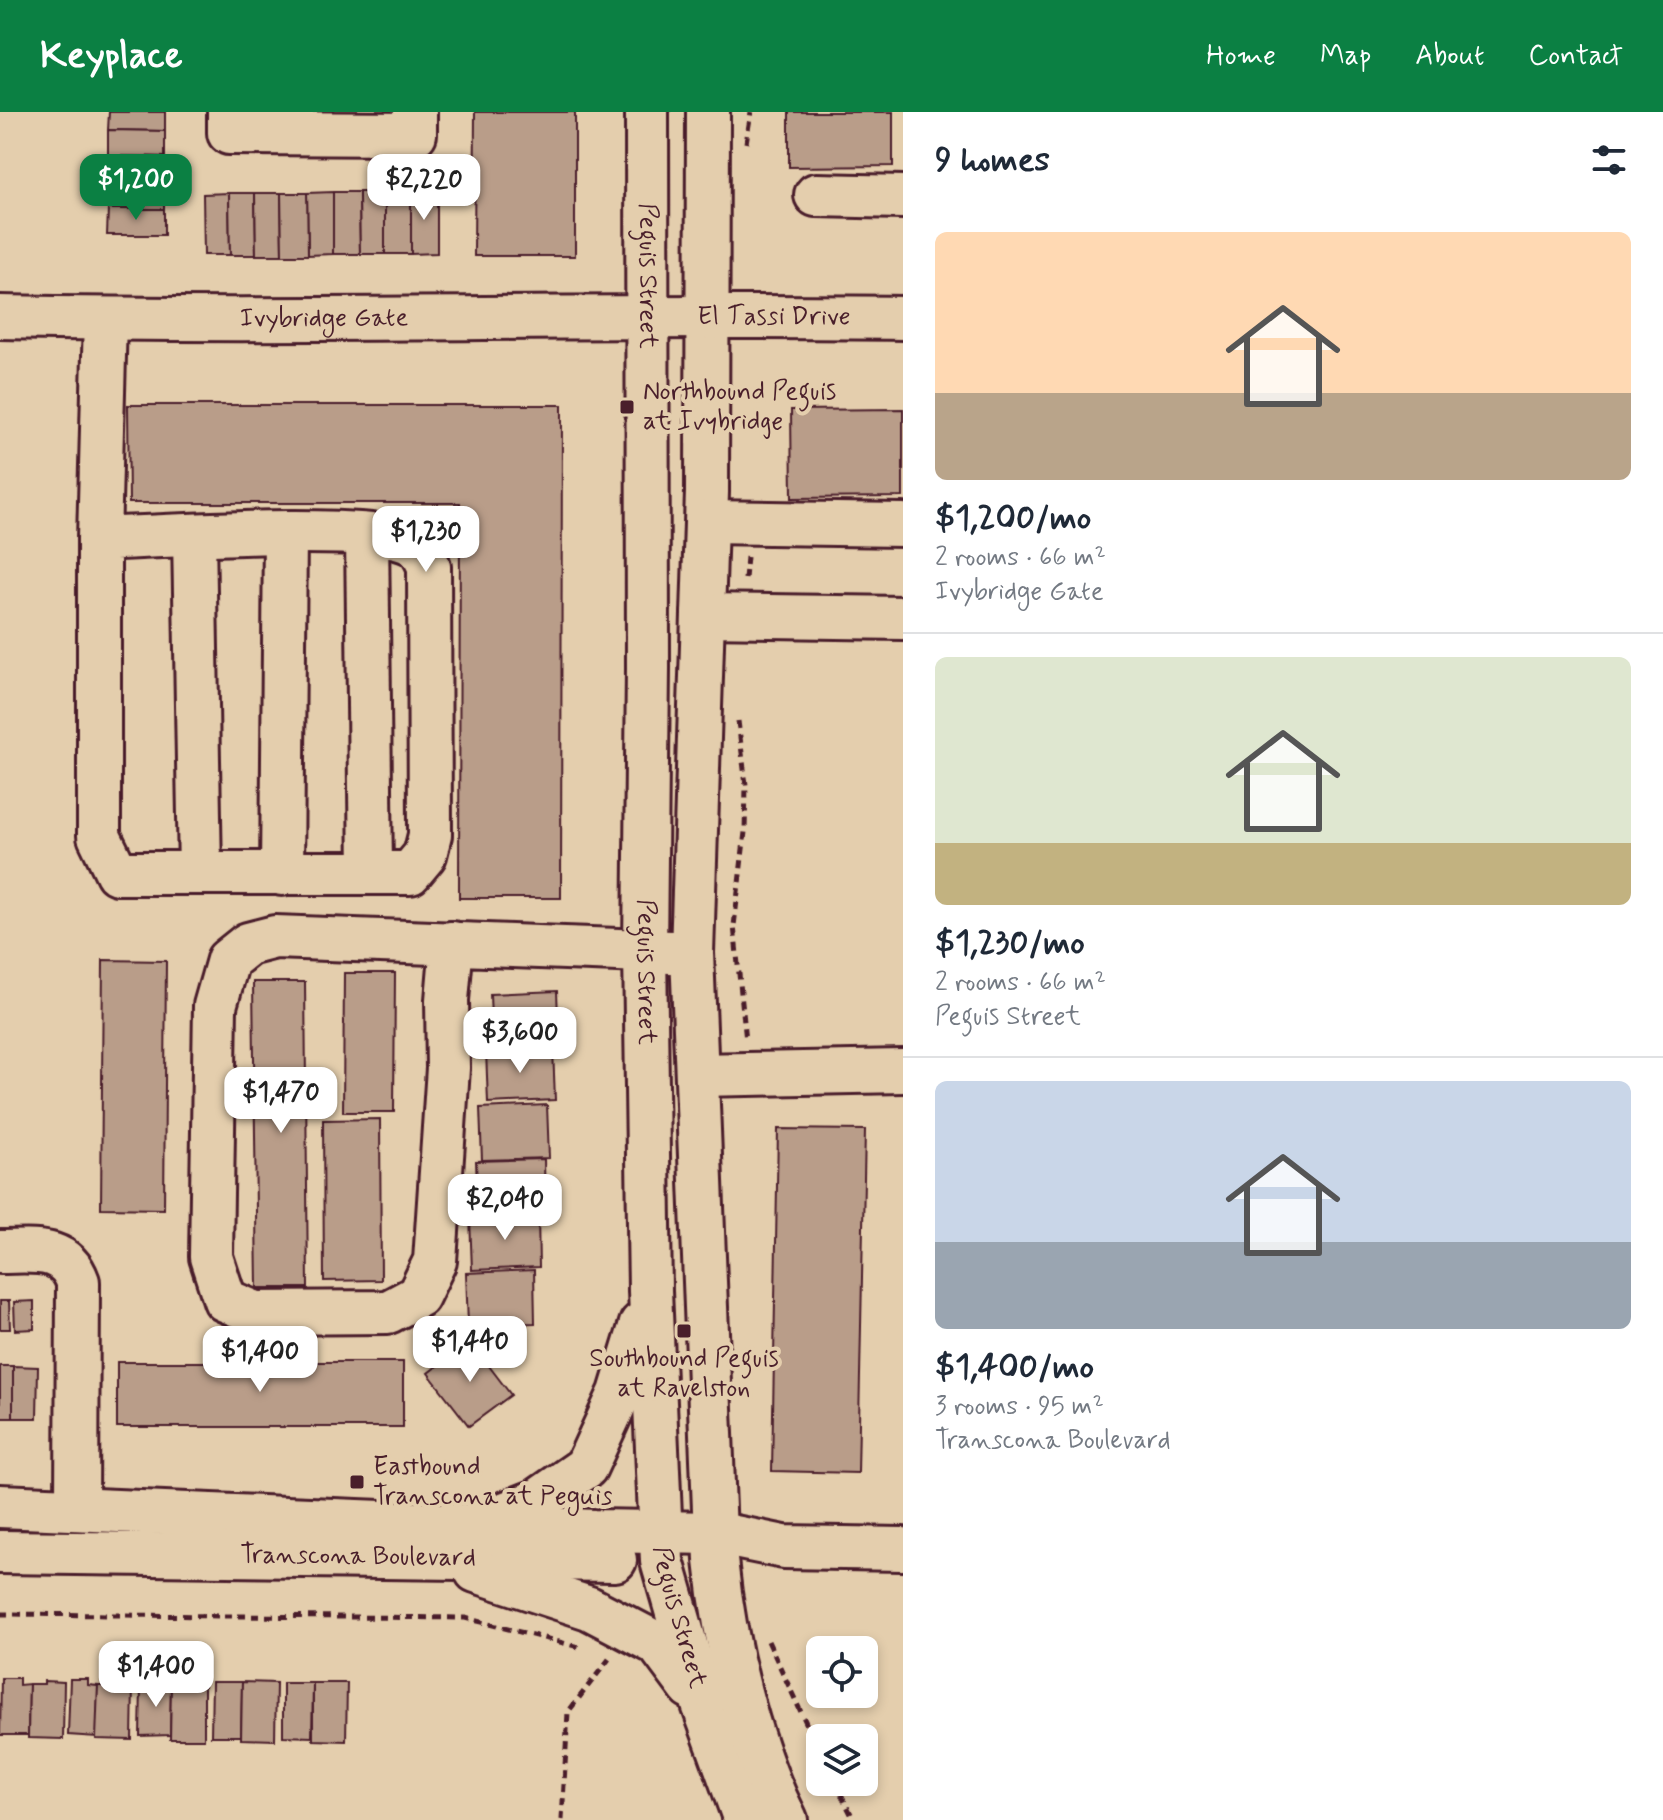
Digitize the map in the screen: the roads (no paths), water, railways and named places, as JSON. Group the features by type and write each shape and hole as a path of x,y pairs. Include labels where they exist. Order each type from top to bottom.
{"street":[{"path":"229,112 229,133 415,134 415,112"},
{"name":"Peguis Street","path":"647,112 645,951 650,1291 661,1547 703,1704 745,1820"},
{"name":"Peguis Street","path":"708,112 707,317 726,522 723,616 692,953 715,1547 721,1612 744,1703 772,1792 786,1820"},
{"path":"816,195 903,197"},
{"name":"Ivybridge Gate","path":"0,317 646,318"},
{"name":"El Tassi Drive","path":"646,318 903,318"},
{"path":"99,539 285,533 367,535 402,540 417,546 429,566 430,835 425,855 410,873 117,873 99,836 99,539 105,319"},
{"path":"726,522 903,525"},
{"path":"282,874 285,533"},
{"path":"367,535 371,872"},
{"path":"194,536 200,873"},
{"path":"723,616 903,618"},
{"path":"452,943 447,1000 448,1068 435,1261 418,1296 388,1312 256,1313 225,1300 211,1257 215,1006 228,960 248,944 275,937 452,943 692,953"},
{"path":"697,1075 903,1071"},
{"path":"0,1252 53,1254 74,1270 78,1282 77,1508"},
{"path":"472,1526 537,1501 586,1467 620,1393 650,1291"},
{"name":"Transcona Boulevard","path":"0,1506 472,1526 661,1547"},
{"name":"Transcona Boulevard","path":"0,1552 433,1557 661,1547 903,1549"},
{"path":"433,1557 589,1608 658,1644 703,1704"}],"place":[{"name":"Northbound Peguis at Ivybridge","path":"627,407"},
{"name":"Southbound Peguis at Ravelston","path":"684,1331"},
{"name":"Eastbound Transcona at Peguis","path":"357,1482"}]}
